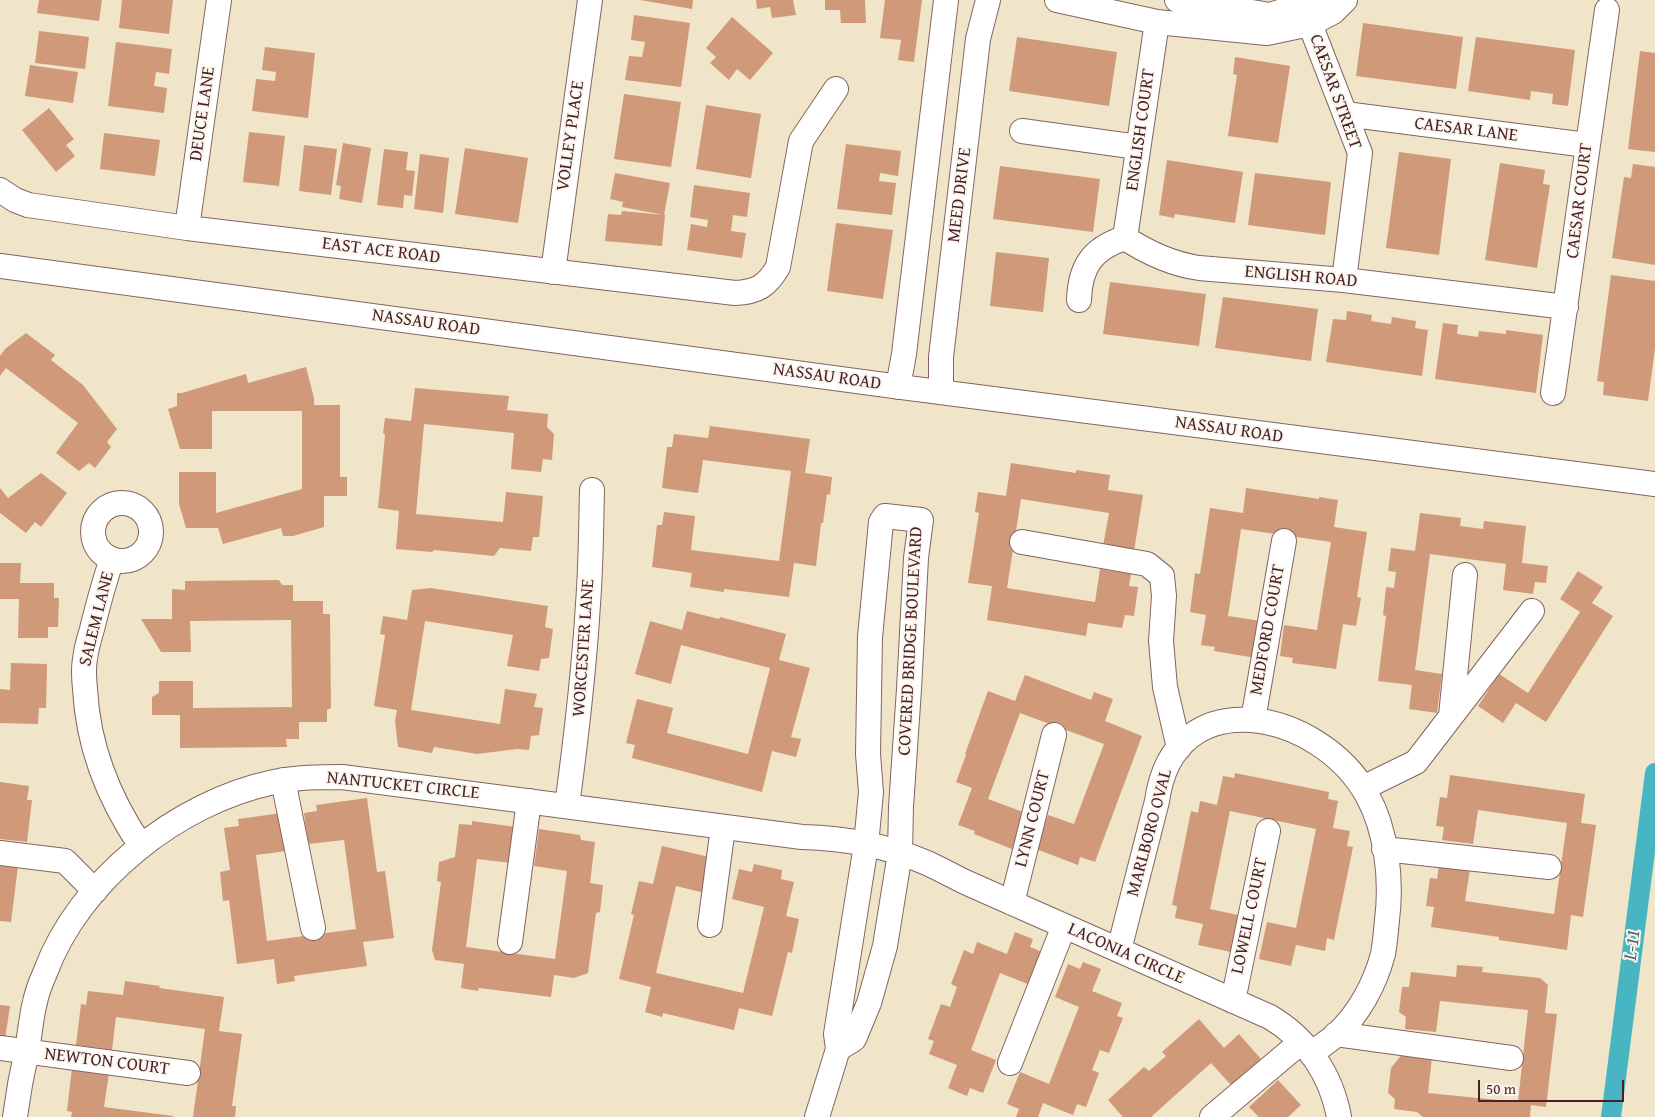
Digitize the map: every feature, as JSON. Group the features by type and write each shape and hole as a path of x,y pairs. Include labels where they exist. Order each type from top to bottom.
{"street":[{"name":"DEUCE LANE","path":"187,228 219,0"},
{"name":"VOLLEY PLACE","path":"553,272 590,0"},
{"name":"MEED DRIVE","path":"898,387 905,344 946,0"},
{"name":"MEED DRIVE","path":"941,392 941,357 978,39 988,0"},
{"path":"1057,0 1157,22 1267,34 1310,24 1333,12 1344,0"},
{"path":"1177,0 1270,15 1316,0"},
{"name":"CAESAR COURT","path":"1553,393 1607,10"},
{"name":"ENGLISH COURT","path":"1126,238 1157,22"},
{"name":"CAESAR STREET","path":"1310,24 1360,153 1344,280"},
{"name":"EAST ACE ROAD","path":"1,192 28,205 187,228 553,272 749,293 761,288 771,279 778,267 801,141 836,89"},
{"name":"CAESAR LANE","path":"1345,114 1587,145"},
{"path":"1022,131 1138,147"},
{"path":"1079,300 1079,284 1083,271 1090,259 1106,246 1126,238"},
{"name":"ENGLISH ROAD","path":"1126,238 1161,258 1186,266 1344,280 1566,307"},
{"name":"NASSAU ROAD","path":"0,266 898,387 1655,484"},
{"name":"WORCESTER LANE","path":"567,806 580,705 580,686 588,604 592,490"},
{"name":"COVERED BRIDGE BOULEVARD","path":"817,1117 838,1049 836,1034 866,844 871,792 868,754 870,637 881,522 884,516 921,520 916,558 900,853 885,946 869,1004 854,1039 838,1049"},
{"name":"MEDFORD COURT","path":"1253,720 1284,541"},
{"path":"1022,542 1147,564 1162,576 1164,596 1161,641 1165,687 1179,748"},
{"name":"SALEM LANE","path":"112,559 102,589 85,656 86,709 94,750 108,788 126,824 141,846"},
{"path":"1451,716 1466,575"},
{"path":"1363,788 1416,762 1532,612"},
{"name":"MARLBORO OVAL","path":"1119,950 1163,773 1179,748 1202,729 1216,723 1231,720 1253,720 1289,729 1318,743 1343,764 1363,788 1374,809 1388,874 1389,908 1383,953 1374,979 1362,1003 1336,1034 1307,1047 1212,1117"},
{"name":"LYNN COURT","path":"1012,903 1054,736"},
{"name":"NANTUCKET CIRCLE","path":"15,1117 35,1001 45,971 74,917 95,891 141,846 176,822 215,801 243,790 283,780 342,776 723,827 866,844"},
{"path":"283,780 313,928"},
{"path":"510,942 529,801"},
{"path":"710,925 723,827"},
{"name":"LOWELL COURT","path":"1233,1001 1268,831"},
{"name":"LACONIA CIRCLE","path":"866,844 900,853 927,863 965,882 1270,1017 1282,1024 1307,1047 1327,1079 1339,1117"},
{"path":"1384,849 1549,867"},
{"path":"0,853 65,861 95,891"},
{"path":"1010,1063 1064,926"},
{"path":"1336,1034 1511,1058"},
{"name":"NEWTON COURT","path":"0,1048 188,1073"}],"building":[{"path":"39,0 102,0 99,21 37,13"},
{"path":"122,0 173,0 169,34 119,28"},
{"path":"640,0 693,0 692,9"},
{"path":"756,0 793,0 796,15 772,18 770,7 757,9"},
{"path":"825,0 865,0 866,23 841,23 840,10 825,10"},
{"path":"885,0 922,0 914,62 898,60 901,40 880,38"},
{"path":"634,15 690,23 681,87 625,80 629,56 642,57 645,42 631,40"},
{"path":"732,17 773,53 750,80 737,69 729,80 710,63 716,57 706,48"},
{"path":"1363,23 1463,37 1456,89 1356,76"},
{"path":"39,31 89,37 85,69 35,63"},
{"path":"1017,37 1117,52 1109,106 1009,91"},
{"path":"1476,37 1575,50 1568,106 1552,104 1553,94 1531,91 1530,100 1468,91"},
{"path":"116,42 172,49 169,74 156,72 154,86 167,88 164,113 108,106"},
{"path":"265,47 315,53 308,118 252,111 256,79 275,81 276,72 262,70"},
{"path":"1640,51 1655,53 1655,152 1628,149"},
{"path":"1235,57 1290,66 1278,143 1228,136 1237,75 1233,74"},
{"path":"30,65 78,72 73,103 25,96"},
{"path":"624,94 681,102 671,167 614,159"},
{"path":"706,105 761,114 751,178 696,169"},
{"path":"49,108 74,139 66,145 75,156 56,172 22,130"},
{"path":"249,132 285,136 279,186 243,182"},
{"path":"104,133 160,140 155,176 100,169"},
{"path":"343,143 371,148 362,203 339,199 341,186 336,185"},
{"path":"846,144 901,151 898,176 880,173 879,181 896,183 892,215 837,209"},
{"path":"304,145 337,149 331,195 299,191"},
{"path":"465,148 528,158 518,223 455,214"},
{"path":"384,149 408,152 406,170 415,171 412,196 404,195 403,208 377,205"},
{"path":"1399,152 1451,159 1439,255 1386,248"},
{"path":"420,154 449,158 443,213 414,209"},
{"path":"1167,160 1243,172 1235,223 1175,214 1174,218 1159,215"},
{"path":"1500,163 1545,170 1543,184 1550,185 1537,268 1485,260"},
{"path":"1633,164 1655,167 1655,265 1612,258 1624,177 1631,178"},
{"path":"1000,166 1100,179 1093,232 993,219"},
{"path":"615,173 670,183 664,215 622,207 623,202 610,199"},
{"path":"1255,173 1331,182 1325,235 1248,225"},
{"path":"694,185 750,193 747,217 733,215 731,231 746,233 742,258 687,250 691,224 707,227 708,220 690,217"},
{"path":"622,211 665,215 662,246 605,241 608,214 621,215"},
{"path":"836,223 893,230 883,299 827,291"},
{"path":"996,252 1049,258 1043,312 990,306"},
{"path":"1611,275 1655,281 1655,348 1648,401 1603,395 1604,382 1597,381"},
{"path":"1110,282 1206,294 1199,346 1103,334"},
{"path":"1223,297 1318,309 1311,361 1215,348"},
{"path":"1347,311 1372,315 1371,321 1391,324 1392,317 1416,321 1415,328 1428,330 1422,376 1326,362 1333,319 1346,320"},
{"path":"1443,323 1458,325 1457,334 1478,337 1479,331 1506,334 1506,330 1543,335 1536,393 1435,379"},
{"path":"26,333 55,355 51,360 83,385 117,429 107,442 111,447 95,468 89,463 79,471 56,453 78,423 6,368 0,376 0,356 5,349"},
{"path":"306,367 314,405 340,405 340,477 347,477 347,496 324,496 324,527 293,536 283,536 281,528 223,544 218,528 186,528 179,504 179,472 216,472 216,513 302,489 302,411 212,411 212,449 180,449 168,409 177,406 177,393 246,374 248,383"},
{"path":"415,388 509,396 507,410 548,414 547,427 554,434 552,460 543,459 541,472 511,469 514,433 424,424 416,514 503,522 506,492 543,496 539,537 533,537 531,551 500,548 494,556 434,550 432,552 396,549 399,511 378,508 385,435 383,433 385,418 411,421"},
{"path":"710,426 810,439 805,473 832,477 830,495 827,494 823,523 821,523 816,566 794,563 789,597 724,589 724,592 690,587 692,573 652,567 657,525 662,525 664,512 695,516 691,550 779,561 791,471 703,460 698,493 662,488 667,447 672,447 674,434 708,438"},
{"path":"1011,463 1076,473 1076,470 1110,475 1108,490 1143,495 1134,551 1103,546 1109,513 1021,499 1007,588 1095,602 1100,569 1131,574 1129,586 1138,587 1134,616 1125,615 1122,628 1088,623 1086,636 987,620 992,586 968,583 979,513 975,512 978,492 1006,496"},
{"path":"41,473 67,493 41,527 35,522 26,533 0,513 0,488 8,498"},
{"path":"1246,488 1338,500 1334,527 1367,532 1357,597 1361,598 1356,626 1343,624 1336,669 1292,663 1293,658 1280,656 1284,625 1317,630 1331,542 1241,529 1228,616 1261,621 1256,658 1214,651 1215,647 1201,645 1206,615 1190,612 1195,573 1200,574 1210,508 1243,513"},
{"path":"1420,513 1461,518 1460,526 1483,529 1484,521 1526,526 1522,563 1548,566 1546,583 1535,582 1533,594 1503,590 1506,564 1430,554 1415,670 1442,674 1437,713 1409,709 1412,685 1378,681 1386,616 1383,615 1386,587 1394,588 1396,572 1388,571 1391,548 1415,551"},
{"path":"0,563 21,563 20,583 54,583 54,598 59,598 58,627 48,627 48,638 18,638 19,599 0,599"},
{"path":"1578,571 1603,587 1592,603 1613,616 1546,722 1516,703 1503,723 1478,706 1499,674 1528,693 1580,612 1560,599"},
{"path":"279,580 282,585 293,585 293,601 323,601 323,614 330,614 331,708 327,710 327,722 299,722 299,739 286,739 287,747 180,748 180,715 152,715 152,697 159,693 159,681 193,681 193,708 292,707 291,620 190,621 191,652 161,652 141,619 172,619 172,589 185,590 185,581"},
{"path":"431,588 548,606 545,627 553,629 549,658 541,659 539,671 507,666 513,635 425,621 411,710 500,724 505,689 537,694 534,707 543,708 539,735 531,736 529,750 517,749 477,754 434,747 432,753 398,747 395,721 397,710 374,706 385,635 380,634 383,616 407,620 412,590"},
{"path":"687,611 719,619 720,617 786,634 779,660 810,668 791,737 801,739 796,757 772,751 762,792 632,758 635,745 626,743 637,699 673,708 667,733 748,754 770,668 681,645 671,684 635,674 650,621 682,630"},
{"path":"11,663 47,664 46,708 39,708 38,724 0,723 0,689 10,690"},
{"path":"1025,675 1091,700 1094,692 1113,699 1105,721 1142,736 1095,862 1080,857 1078,865 1036,849 1048,815 1074,824 1104,744 1020,713 988,799 1026,813 1012,849 974,834 975,831 958,825 972,788 956,782 988,691 1015,701"},
{"path":"1235,773 1329,792 1328,799 1338,801 1333,828 1350,831 1347,846 1353,847 1334,940 1327,938 1325,951 1296,945 1291,966 1259,959 1267,922 1296,928 1316,829 1230,811 1210,909 1238,915 1231,952 1198,945 1203,924 1175,918 1177,906 1172,905 1191,811 1198,813 1200,801 1217,805 1223,776 1234,778"},
{"path":"1450,775 1585,794 1581,823 1596,825 1583,917 1571,915 1567,950 1431,927 1434,907 1426,906 1430,878 1437,879 1439,865 1470,869 1465,901 1554,914 1567,823 1478,810 1473,844 1442,840 1444,827 1436,826 1440,797 1447,798"},
{"path":"0,782 29,786 27,800 32,800 27,842 0,839"},
{"path":"367,798 377,872 385,871 394,938 363,942 367,966 294,976 295,981 277,984 274,959 237,964 229,900 223,901 220,872 230,870 224,828 239,826 238,819 282,813 287,851 256,855 267,941 356,929 344,840 308,844 304,813 317,811 316,805"},
{"path":"472,821 516,827 511,863 477,859 466,947 555,959 567,871 534,866 539,829 580,835 581,840 595,842 590,883 603,885 600,912 596,913 588,973 574,978 554,975 551,997 479,988 478,991 461,988 464,964 435,960 432,950 441,882 437,881 439,862 455,857 459,824 472,825"},
{"path":"662,846 718,859 709,894 676,886 656,973 743,993 764,907 732,899 739,869 752,872 754,864 782,870 781,879 794,882 786,916 799,919 792,953 788,952 772,1016 739,1008 734,1030 663,1013 662,1017 645,1012 651,987 619,979 634,915 631,914 639,881 653,884"},
{"path":"0,864 18,866 11,922 0,921"},
{"path":"1015,932 1033,939 1030,947 1042,952 1030,985 1000,973 971,1050 996,1060 983,1093 970,1088 967,1096 948,1088 957,1065 929,1054 934,1041 928,1039 941,1004 950,1007 957,987 951,984 964,950 973,954 977,942 1007,954"},
{"path":"1083,962 1101,969 1092,991 1122,1003 1117,1016 1123,1018 1109,1053 1100,1050 1092,1070 1099,1073 1086,1107 1077,1104 1073,1115 1043,1103 1038,1117 1016,1117 1019,1109 1007,1104 1020,1072 1049,1084 1079,1007 1055,997 1068,964 1080,969"},
{"path":"1457,965 1483,967 1482,972 1540,978 1548,985 1545,1013 1557,1014 1546,1107 1531,1105 1530,1117 1423,1117 1417,1112 1394,1109 1395,1099 1388,1093 1391,1068 1402,1054 1432,1057 1428,1093 1518,1102 1528,1010 1440,1001 1436,1032 1405,1029 1406,1017 1399,1012 1402,987 1409,987 1411,972 1456,977"},
{"path":"125,981 224,997 219,1031 242,1034 232,1106 236,1106 235,1117 193,1117 205,1029 116,1017 112,1050 76,1045 81,1004 86,1005 88,991 123,995"},
{"path":"0,1005 10,1006 5,1039 0,1038"},
{"path":"1199,1019 1224,1048 1239,1034 1261,1059 1231,1085 1211,1063 1151,1117 1123,1117 1108,1100 1144,1067 1149,1071 1166,1056 1162,1052"},
{"path":"72,1068 109,1073 104,1107 173,1117 71,1117 72,1112 67,1111"},
{"path":"1278,1080 1301,1105 1288,1117 1259,1117 1249,1107"}],"waterway":[{"name":"L-11","path":"1611,1117 1655,773"}]}
